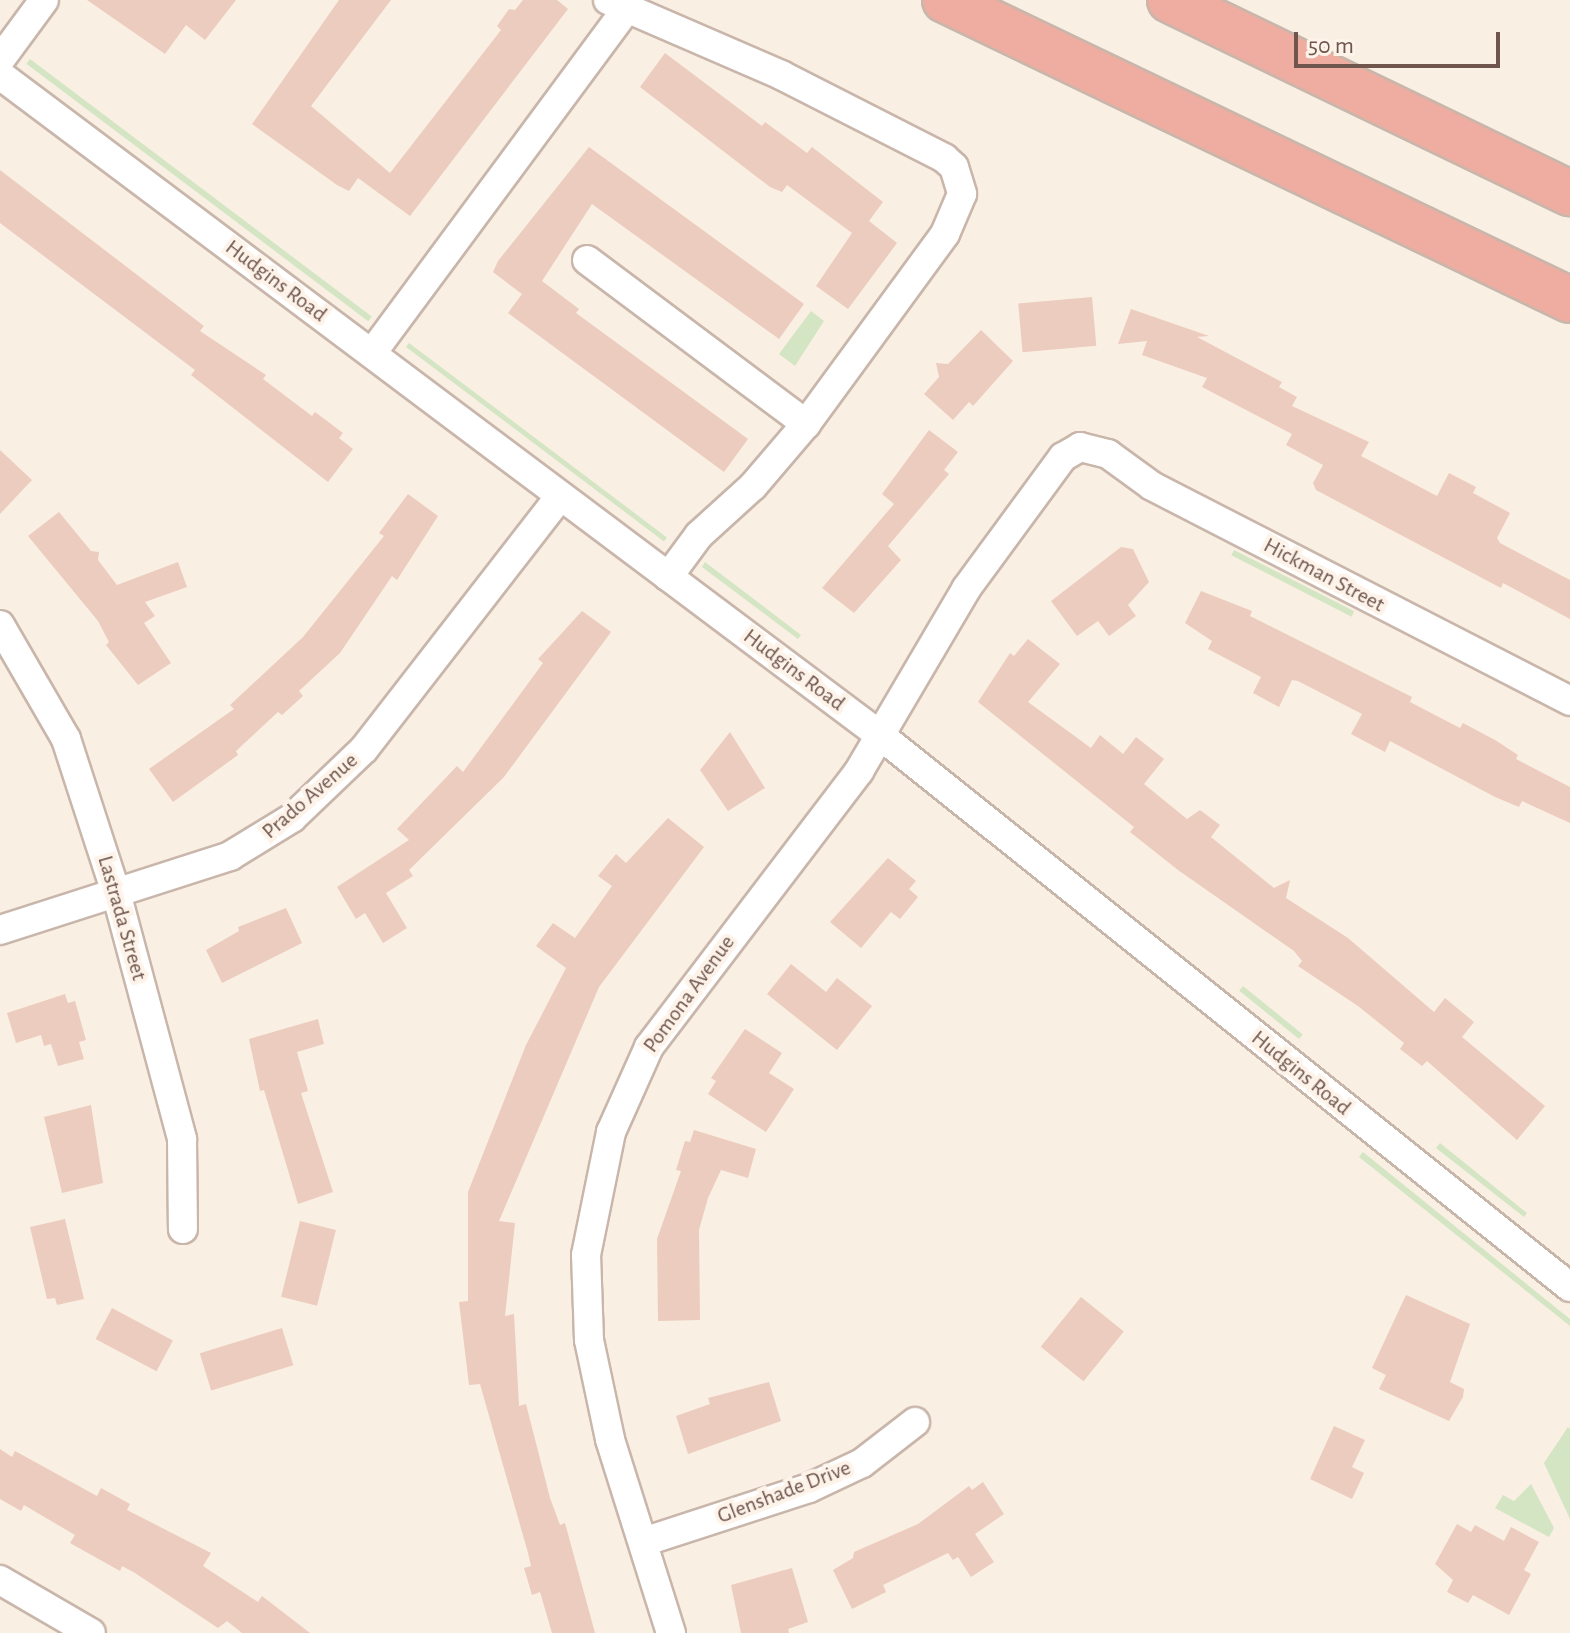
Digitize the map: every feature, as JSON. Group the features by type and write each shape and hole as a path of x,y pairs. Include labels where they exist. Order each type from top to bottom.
{"highway":[{"path":"945,0 1570,300"},
{"path":"1170,0 1570,193"}],"street":[{"path":"0,60 44,0"},
{"path":"372,353 617,4 768,69 930,150 954,167 962,194 954,222 806,424 753,486 699,535 668,577"},
{"name":"Hudgins Road","path":"0,75 881,736 1570,1287"},
{"path":"587,260 806,424"},
{"name":"Hickman Street","path":"1080,447 1108,454 1152,486 1570,701"},
{"name":"Pomona Avenue","path":"671,1633 607,1426 589,1340 586,1255 599,1173 626,1092 649,1047 881,736 966,589 1045,476 1080,447"},
{"name":"Prado Avenue","path":"0,930 117,896 230,856 260,841 324,790 438,658 560,496"},
{"name":"Lastrada Street","path":"0,625 66,739 117,896 182,1139 183,1229"},
{"name":"Glenshade Drive","path":"643,1542 809,1488 862,1463 915,1422"},
{"path":"0,1580 91,1633"}],"green space":[{"path":"30,59 372,317 368,321 26,64"},
{"path":"811,311 824,321 795,366 779,354"},
{"path":"409,343 667,537 664,541 406,347"},
{"path":"1234,550 1354,611 1352,617 1231,555"},
{"path":"705,562 801,635 798,639 702,567"},
{"path":"1243,986 1303,1034 1299,1039 1239,991"},
{"path":"1440,1143 1527,1213 1524,1217 1436,1148"},
{"path":"1363,1152 1570,1319 1570,1326 1359,1157"},
{"path":"1568,1427 1570,1429 1570,1519 1544,1463"},
{"path":"1531,1484 1554,1528 1549,1537 1495,1508 1503,1495 1514,1501"}],"building":[{"path":"87,0 236,0 205,40 186,25 165,54"},
{"path":"339,0 391,0 311,106 390,173 501,30 497,26 509,9 515,10 523,0 557,0 568,9 410,216 358,178 349,191 337,185 252,124"},
{"path":"665,53 762,126 765,122 807,153 812,147 883,202 869,221 897,243 848,309 816,286 852,233 787,185 782,192 770,187 640,87"},
{"path":"589,147 804,304 779,339 592,204 542,281 579,309 576,313 748,439 724,472 508,313 522,294 493,272 498,261"},
{"path":"0,170 204,326 200,331 266,375 263,379 312,416 315,412 343,433 339,438 353,449 328,482 191,375 195,370 0,223"},
{"path":"1092,297 1096,346 1023,352 1018,303"},
{"path":"1131,309 1209,336 1197,337 1282,382 1279,387 1297,397 1292,406 1369,442 1361,456 1437,496 1449,473 1476,487 1473,493 1510,513 1497,538 1500,543 1570,580 1570,619 1503,583 1501,588 1316,490 1313,483 1323,465 1286,445 1292,434 1202,387 1207,378 1142,355 1147,341 1118,344"},
{"path":"981,330 1013,361 973,406 969,402 953,420 924,394 939,377 936,363 948,364"},
{"path":"929,430 958,452 944,470 949,474 888,546 901,560 854,613 822,588 894,504 882,494"},
{"path":"0,450 32,480 0,514"},
{"path":"408,494 438,516 397,580 392,576 340,653 299,691 303,696 282,715 278,712 236,751 238,755 173,802 149,769 234,709 230,705 303,637 384,536 379,533"},
{"path":"59,512 91,551 99,552 98,560 117,585 178,562 187,587 145,602 155,616 144,623 171,663 138,685 106,645 109,642 98,621 28,536"},
{"path":"1121,547 1133,549 1149,582 1128,605 1136,616 1109,636 1098,621 1077,636 1051,601"},
{"path":"1201,591 1252,611 1250,616 1412,697 1410,702 1460,728 1463,723 1518,755 1516,759 1570,787 1570,823 1522,801 1519,807 1495,797 1390,741 1385,752 1351,734 1362,714 1298,681 1292,680 1279,707 1253,693 1261,677 1208,649 1212,641 1185,623"},
{"path":"582,611 611,632 504,777 409,870 413,876 386,893 407,928 383,943 365,913 356,919 337,887 409,840 397,829 457,766 463,772 543,663 538,659"},
{"path":"1028,639 1060,664 1028,702 1091,748 1100,735 1123,754 1136,737 1164,759 1144,784 1187,819 1200,810 1220,825 1211,837 1274,888 1290,880 1286,898 1348,938 1434,1012 1445,998 1474,1022 1462,1037 1545,1106 1517,1140 1427,1061 1422,1066 1400,1049 1404,1043 1358,1006 1298,966 1302,961 1294,951 1178,870 1130,832 1134,827 978,702 1010,653 1014,656"},
{"path":"730,732 765,788 728,811 700,770"},
{"path":"668,818 704,847 599,987 499,1221 515,1223 505,1316 514,1314 519,1406 526,1404 550,1498 560,1525 565,1523 595,1633 552,1633 540,1592 532,1595 524,1568 531,1566 528,1553 480,1384 469,1385 459,1302 468,1301 468,1192 526,1045 566,968 536,946 553,923 575,938 612,886 598,876 616,854 626,863"},
{"path":"888,858 916,881 909,889 918,897 900,919 891,912 861,948 830,922"},
{"path":"286,908 302,943 222,983 206,950 239,931 238,927"},
{"path":"791,964 826,992 837,978 872,1006 837,1050 767,994"},
{"path":"65,994 68,1003 75,1001 86,1040 79,1042 84,1059 58,1066 51,1044 44,1046 41,1035 16,1043 7,1013"},
{"path":"318,1019 324,1044 297,1052 308,1091 301,1093 333,1192 298,1204 264,1090 260,1091 249,1039"},
{"path":"745,1029 782,1053 769,1073 794,1089 766,1132 708,1094 716,1081 711,1078"},
{"path":"91,1105 103,1183 62,1193 44,1117"},
{"path":"694,1130 756,1149 748,1178 721,1170 708,1198 699,1230 700,1320 658,1321 657,1239 681,1171 676,1170 685,1141 690,1142"},
{"path":"65,1219 84,1299 57,1305 55,1298 47,1299 30,1227"},
{"path":"300,1221 336,1230 317,1306 281,1297"},
{"path":"1406,1295 1470,1324 1450,1382 1464,1389 1463,1397 1449,1421 1379,1389 1386,1375 1372,1368"},
{"path":"1081,1297 1124,1332 1083,1381 1041,1347"},
{"path":"112,1308 173,1340 156,1371 96,1339"},
{"path":"282,1328 293,1365 211,1390 200,1353"},
{"path":"769,1382 781,1421 688,1454 676,1416 710,1404 708,1398"},
{"path":"1334,1426 1365,1440 1352,1467 1364,1473 1352,1499 1310,1479"},
{"path":"0,1449 12,1457 15,1451 97,1496 101,1488 130,1504 127,1510 211,1553 203,1566 258,1602 262,1596 310,1633 242,1633 227,1621 218,1628 135,1573 122,1566 120,1571 70,1543 75,1535 24,1505 21,1511 0,1499"},
{"path":"983,1482 1004,1514 975,1534 994,1562 971,1577 958,1557 953,1560 948,1553 883,1585 886,1592 852,1609 833,1570 853,1558 854,1552 918,1524 969,1486 972,1490"},
{"path":"1457,1524 1471,1532 1475,1525 1504,1541 1511,1527 1539,1542 1524,1570 1531,1574 1509,1615 1473,1595 1468,1603 1447,1592 1453,1580 1435,1564"},
{"path":"792,1568 808,1622 788,1629 789,1633 741,1633 731,1585"}]}
